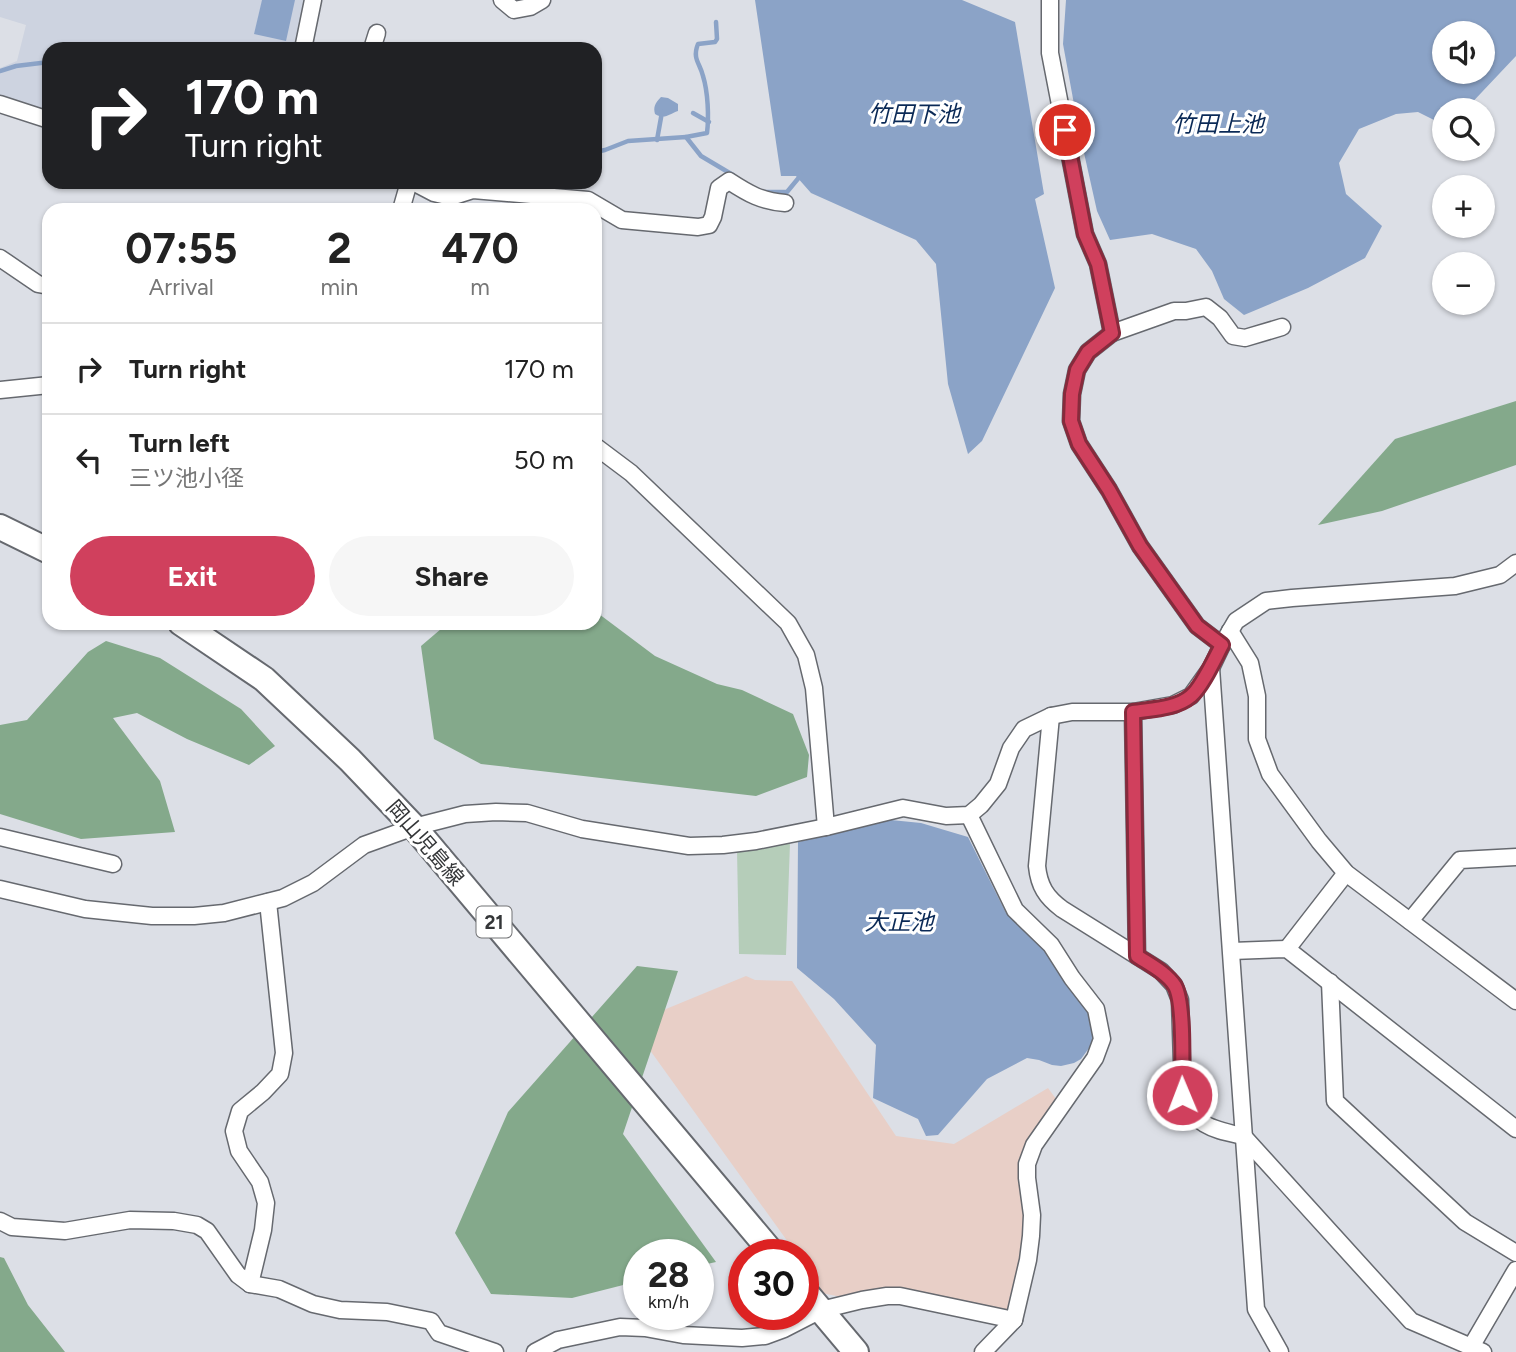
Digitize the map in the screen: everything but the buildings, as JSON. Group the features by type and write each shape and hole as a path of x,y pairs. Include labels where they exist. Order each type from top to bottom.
{"main road":[{"path":"0,527 42,548"},
{"name":"岡山児島線","path":"191,630 264,679 350,760 414,827 761,1239"},
{"path":"819,1308 856,1352"}],"street":[{"path":"304,42 313,0"},
{"path":"502,0 514,10 530,8 542,0"},
{"path":"1050,0 1051,53 1085,234 1098,264 1112,333"},
{"path":"0,104 42,118"},
{"path":"602,208 622,220 698,227 709,225 719,188 729,181 768,202 785,202"},
{"path":"427,189 451,197 473,190 588,200 593,203"},
{"path":"0,258 42,284"},
{"path":"1282,327 1245,338 1233,336 1220,318 1206,307 1186,312 1174,311 1112,333 1088,352 1077,370 1072,394 1071,421 1079,444 1109,490 1140,546 1197,626 1226,638 1250,663 1257,696 1257,739 1270,774 1318,841 1346,873 1516,1001"},
{"path":"0,390 42,386"},
{"path":"602,451 631,473 788,623 806,655 814,688 827,827"},
{"path":"0,889 85,909 152,916 194,916 224,913 283,898 313,883 364,845 414,827 465,814 527,813 582,829 689,846 723,845 827,827 903,808 946,816 969,815 998,784 1011,747 1024,729 1051,716 1072,712 1133,712 1173,705 1191,696 1211,668 1236,621 1266,601 1455,586 1500,575 1516,563"},
{"path":"1211,668 1256,1309 1280,1352"},
{"path":"1133,712 1137,956"},
{"path":"1051,716 1037,866 1039,882 1049,899 1062,909 1161,971 1174,985 1180,1000 1182,1095 1188,1108 1205,1126 1243,1136 1410,1321 1477,1350 1516,1270"},
{"path":"969,815 1015,910 1051,946 1096,1009 1102,1039 1095,1058 1034,1145 1027,1164 1032,1215 1031,1237 1014,1320 983,1352"},
{"path":"0,837 113,864"},
{"path":"1410,921 1460,860 1516,858"},
{"path":"1287,949 1346,873"},
{"path":"250,1284 263,1230 266,1203 260,1182 239,1151 234,1131 240,1111 263,1093 280,1074 284,1053 268,902"},
{"path":"1231,951 1287,949 1515,1124"},
{"path":"1329,982 1335,1101 1465,1222 1516,1253"},
{"path":"0,1221 12,1227 65,1231 130,1220 174,1221 197,1225 207,1231 238,1275 250,1284 279,1289 313,1304 340,1310 387,1312 431,1321 439,1333 495,1352"},
{"path":"535,1352 558,1340 620,1326 683,1335 741,1338 765,1336 821,1310 887,1296 900,1296 1014,1320"}],"shaded area":[{"path":"0,0 305,0 296,42 42,42 42,113 0,100 0,68 17,61 26,25 0,17"},
{"path":"746,976 755,980 792,981 896,1136 954,1144 1048,1088 1059,1103 1033,1155 1014,1301 1005,1313 894,1291 874,1290 847,1298 819,1293 819,1239 786,1239 634,1028 666,1009"}],"green space":[{"path":"1516,401 1516,465 1382,511 1318,525 1395,439"},
{"path":"602,616 655,656 717,684 742,690 793,714 809,755 807,777 756,796 481,764 434,739 421,646 440,630 602,630"},
{"path":"106,641 160,658 241,709 275,746 249,765 187,739 137,713 113,718 160,781 175,832 81,839 0,814 0,725 27,720 88,652"},
{"path":"790,843 786,955 739,954 737,850"},
{"path":"637,966 678,971 623,1134 699,1239 623,1239 623,1285 572,1298 491,1294 455,1233 508,1112"},
{"path":"0,1257 4,1258 28,1305 65,1352 0,1352"}],"water":[{"path":"262,0 295,0 286,41 254,34"},
{"name":"竹田下池","path":"755,0 962,0 1015,22 1044,194 1035,199 1055,288 982,441 968,454 948,384 936,264 916,240 811,193 796,176 781,176"},
{"name":"竹田上池","path":"1066,0 1516,0 1516,56 1495,78 1495,21 1432,21 1432,84 1490,84 1476,98 1432,98 1432,119 1418,112 1396,114 1359,129 1339,163 1346,194 1382,226 1365,258 1308,288 1244,315 1224,299 1212,271 1196,249 1152,234 1110,240 1097,211 1063,44"},
{"path":"661,97 678,104 678,111 664,116 655,114 655,105"},
{"name":"大正池","path":"891,820 921,823 968,837 1006,913 1048,950 1093,1015 1092,1044 1081,1059 1061,1066 1027,1058 987,1079 938,1135 926,1136 918,1119 873,1098 876,1045 834,999 797,968 798,842"}],"waterway":[{"path":"686,137 707,133 706,89 696,54 698,44 715,42 717,39 716,22"},
{"path":"0,71 42,63"},
{"path":"657,140 662,112"},
{"path":"693,113 709,122"},
{"path":"602,151 628,141 686,137 701,156 733,175"},
{"path":"765,192 787,192 801,175"}],"route":[{"path":"1065,130 1085,234 1098,264 1112,333 1088,352 1077,370 1072,394 1071,421 1079,444 1109,490 1140,546 1197,626 1222,645 1211,668 1191,696 1173,705 1133,712 1137,956 1161,971 1174,985 1180,1000 1182,1095"}]}
